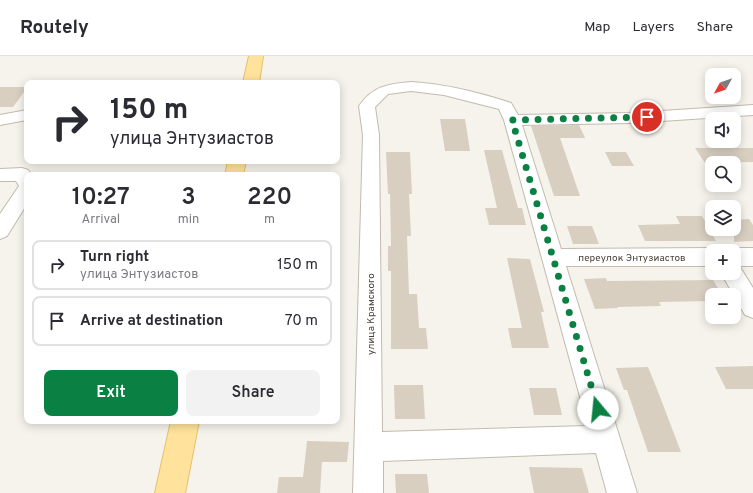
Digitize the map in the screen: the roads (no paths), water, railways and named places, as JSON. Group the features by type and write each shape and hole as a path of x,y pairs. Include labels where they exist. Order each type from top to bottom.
{"main road":[{"path":"252,77 256,56"},
{"path":"170,493 184,424"}],"street":[{"name":"улица Крамского","path":"368,493 371,135 367,106 382,91 406,87 441,90 483,98 505,106 512,120"},
{"path":"622,493 512,120 631,118 753,110"},
{"path":"0,120 24,116"},
{"path":"0,175 22,174 24,178"},
{"path":"0,231 24,193"},
{"name":"переулок Энтузиастов","path":"553,258 705,257"},
{"path":"741,257 753,257"},
{"path":"736,280 753,308"},
{"path":"369,447 606,439"}]}
